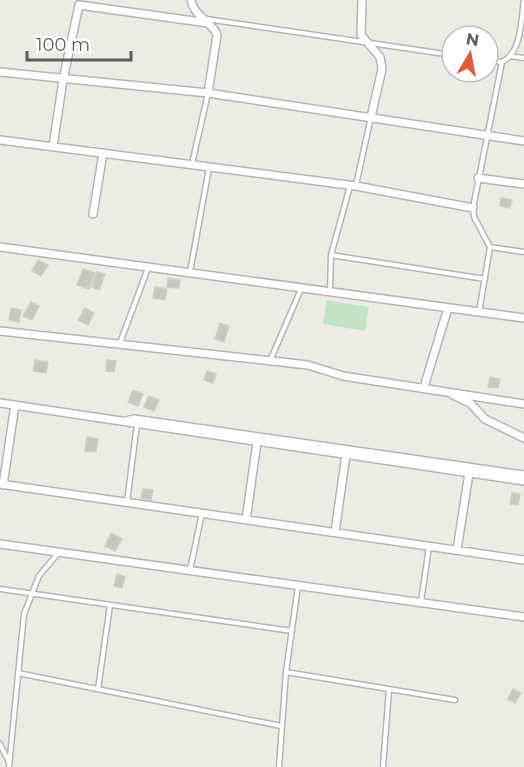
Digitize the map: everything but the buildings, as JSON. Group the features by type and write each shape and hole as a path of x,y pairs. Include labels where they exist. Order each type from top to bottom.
{"street":[{"path":"191,0 200,18 214,28 217,43 208,93"},
{"path":"362,0 361,35 380,57 382,69 371,117"},
{"path":"53,146 63,80 79,4 208,23"},
{"path":"0,72 208,93 524,141"},
{"path":"0,140 353,186 473,208"},
{"path":"93,214 103,153"},
{"path":"478,178 524,184"},
{"path":"0,247 524,318"},
{"path":"424,387 448,308"},
{"path":"0,330 308,365 343,376 524,404"},
{"path":"445,391 470,403 485,419 524,438"},
{"path":"0,403 524,481"},
{"path":"15,405 2,484 524,560"},
{"path":"123,422 134,419 524,475"},
{"path":"246,520 257,442"},
{"path":"335,532 346,455"},
{"path":"457,550 469,473"},
{"path":"0,544 524,617"}],"lane":[{"path":"479,312 490,247 474,217 473,208 502,62 510,56 516,46 524,0"},
{"path":"200,18 440,53"},
{"path":"510,56 524,58"},
{"path":"192,165 208,93"},
{"path":"330,292 331,255 353,186 371,117"},
{"path":"190,272 210,167"},
{"path":"490,247 524,252"},
{"path":"331,255 485,279"},
{"path":"120,343 148,268"},
{"path":"270,362 301,289"},
{"path":"127,502 137,424"},
{"path":"190,570 202,513"},
{"path":"421,603 430,546"},
{"path":"9,765 24,614 39,576 60,551"},
{"path":"279,767 286,672 298,585"},
{"path":"0,589 292,631"},
{"path":"99,689 110,605"},
{"path":"286,672 455,700"},
{"path":"18,673 281,726"},
{"path":"383,767 389,689"},
{"path":"0,744 9,765"}],"green space":[{"path":"327,300 369,307 365,331 323,324"}]}
